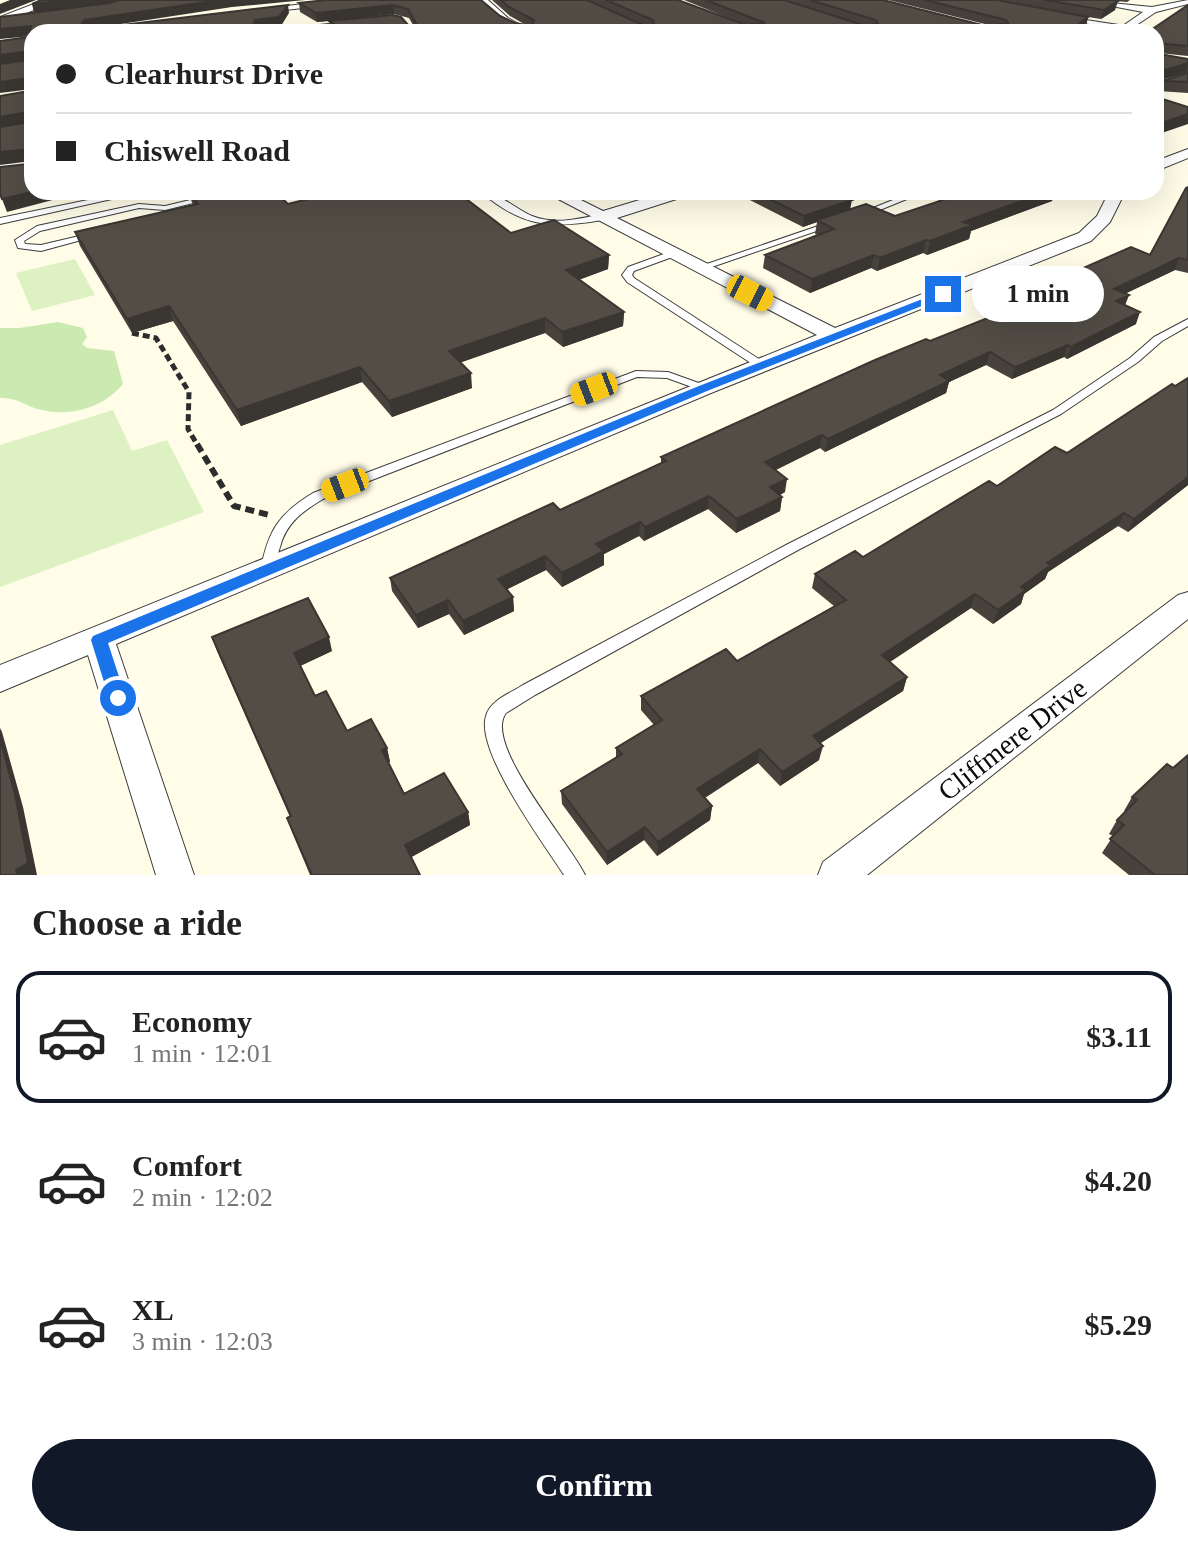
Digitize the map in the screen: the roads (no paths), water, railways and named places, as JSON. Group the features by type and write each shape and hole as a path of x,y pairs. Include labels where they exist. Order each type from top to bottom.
{"street":[{"path":"0,22 53,0"},
{"path":"247,11 368,0"},
{"path":"482,0 512,24"},
{"path":"1085,0 1152,10"},
{"path":"1131,24 1152,10 1188,1"},
{"path":"1164,163 1188,153"},
{"path":"569,200 836,337"},
{"path":"602,217 657,200"},
{"path":"0,679 703,388 1085,237 1104,218 1113,200"},
{"name":"Cliffmere Drive","path":"837,875 1188,603"},
{"path":"99,640 175,875"}],"lane":[{"path":"0,22 30,19"},
{"path":"1070,20 1091,24"},
{"path":"333,24 351,22"},
{"path":"1164,84 1188,77"},
{"path":"0,221 101,200"},
{"path":"96,235 41,248 21,246 19,240 37,229 139,206 163,212 206,200"},
{"path":"497,200 537,223 567,224 602,217"},
{"path":"700,268 897,200"},
{"path":"672,254 631,269 627,275 630,280 761,365"},
{"path":"575,875 502,761 490,730 495,714 529,690 779,554 1057,412 1134,360 1158,339 1188,322"},
{"path":"267,570 273,539 285,520 318,496 621,378 653,372 703,388"}]}
